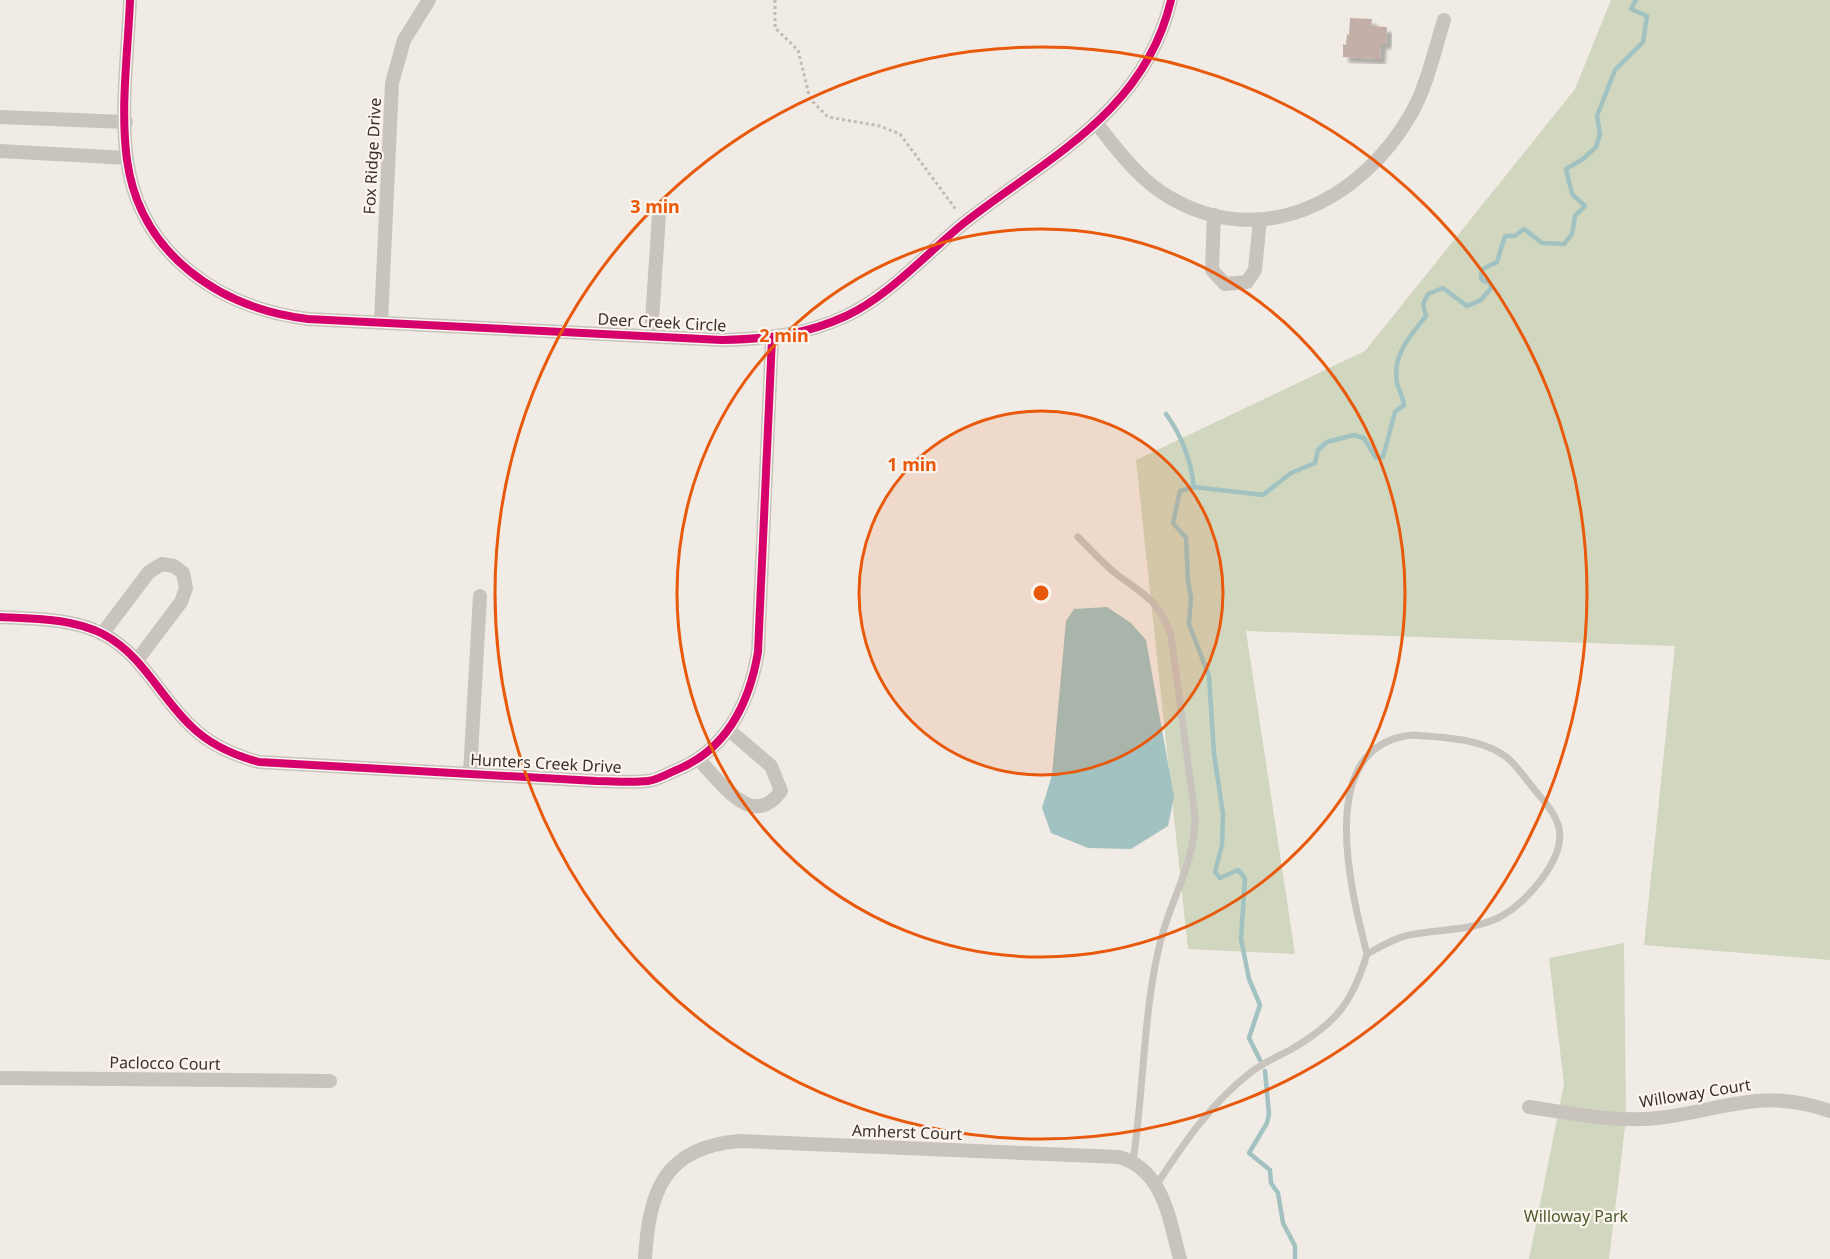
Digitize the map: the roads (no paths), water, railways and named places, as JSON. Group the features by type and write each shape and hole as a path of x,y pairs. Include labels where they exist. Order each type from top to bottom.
{"street":[{"name":"Deer Creek Circle","path":"130,0 126,122 127,158 135,191 153,229 179,262 210,287 246,305 279,315 722,340 772,338 811,329 848,315 888,287 965,223 1039,170 1117,103 1140,75 1162,31 1171,0"},
{"name":"Fox Ridge Drive","path":"381,321 392,83 404,40 428,1"},
{"path":"1096,123 1126,160 1151,184 1183,204 1214,215 1260,219 1284,216 1316,205 1343,190 1378,160 1412,113 1423,89 1444,20"},
{"path":"0,117 126,122"},
{"path":"0,151 127,158"},
{"path":"651,335 659,215"},
{"path":"1214,215 1212,270 1225,284 1247,282 1255,270 1260,219"},
{"name":"Hunters Creek Drive","path":"0,617 56,620 102,634 138,659 191,726 214,744 240,757 278,765 470,772 596,781 649,781 698,759 721,742 740,715 753,679 758,652 772,338"},
{"path":"102,634 149,572 162,564 174,566 183,573 186,588 181,602 138,659"},
{"path":"470,772 480,596"},
{"path":"698,759 743,803 758,808 772,803 781,791 771,766 729,730"},
{"name":"Paclocco Court","path":"0,1077 330,1081"},
{"name":"Willoway Court","path":"1529,1107 1620,1120 1656,1118 1742,1100 1764,1099 1786,1100 1830,1111"},
{"name":"Amherst Court","path":"645,1259 650,1207 664,1176 677,1161 693,1152 727,1142 1119,1156 1134,1161"},
{"path":"1134,1161 1151,1175 1157,1184 1180,1259"}],"lane":[{"path":"1078,537 1119,576 1143,590 1163,613 1171,635 1195,816 1195,842 1160,942 1152,992 1134,1161"},
{"path":"1157,1184 1190,1134 1223,1096 1252,1071 1310,1038 1334,1020 1360,976 1367,954 1355,906 1348,849 1347,817 1351,783 1365,757 1385,741 1413,735 1487,746 1510,760 1546,804 1560,830 1559,846 1551,865 1538,884 1499,918 1474,926 1408,935 1367,954"}],"water":[{"path":"1107,607 1131,623 1146,640 1174,797 1168,826 1131,849 1088,848 1051,833 1042,808 1052,775 1066,621 1074,609"}],"waterway":[{"path":"1260,1060 1249,1038 1260,1005 1249,979 1241,939 1245,878 1238,870 1220,878 1215,872 1222,845 1223,814 1214,754 1209,676 1189,624 1191,597 1186,538 1173,523 1180,491 1194,487 1263,495 1291,473 1315,463 1318,450 1327,442 1354,435 1364,438 1376,458 1383,457 1395,412 1404,405 1397,383 1397,364 1404,347 1426,316 1423,304 1428,294 1443,288 1467,306 1481,300 1491,288 1490,283 1482,280 1482,272 1497,262 1505,236 1515,236 1524,229 1542,243 1564,244 1572,234 1575,216 1585,206 1572,194 1566,169 1583,159 1596,147 1600,134 1597,116 1615,70 1643,42 1647,16 1631,9 1636,0"},
{"path":"1166,414 1185,449 1194,487"},
{"path":"1265,1071 1269,1114 1267,1123 1249,1153 1270,1170 1271,1183 1278,1193 1283,1223 1295,1246 1295,1259"}],"park label":[{"name":"Willoway Park","path":"1576,1216"}]}
